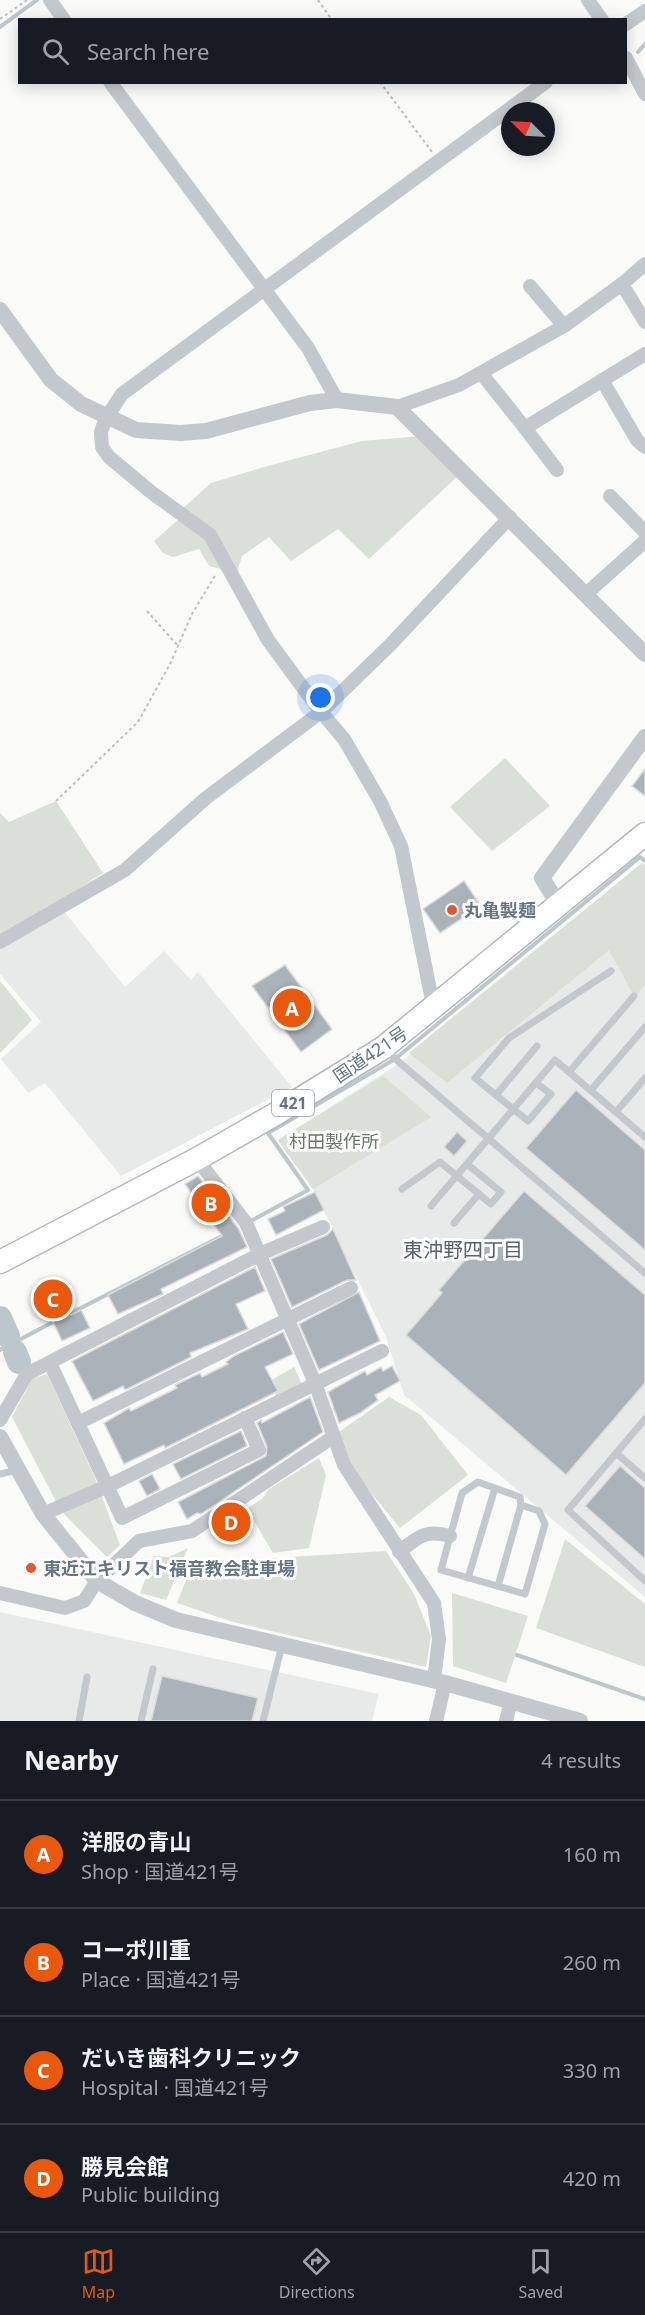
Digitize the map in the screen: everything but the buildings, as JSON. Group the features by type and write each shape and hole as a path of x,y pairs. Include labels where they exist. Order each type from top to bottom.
{"highway":[{"name":"国道421号","path":"0,1261 197,1159 383,1048 645,834"}],"street":[{"path":"50,0 63,18"},
{"path":"588,0 601,18"},
{"path":"627,23 645,11"},
{"path":"627,60 645,94"},
{"path":"111,84 262,290 308,348 337,400"},
{"path":"442,999 431,995 401,846 380,801 344,739 321,712 268,640 210,534 151,492 110,457 102,447 102,432 106,418 122,394 543,84"},
{"path":"0,310 51,380 81,404 106,418 136,430 181,433 206,431 310,403 337,400 397,407 459,385 564,326 622,284 645,264"},
{"path":"622,284 645,322"},
{"path":"530,286 564,326"},
{"path":"525,428 645,354"},
{"path":"482,373 557,470"},
{"path":"602,381 637,440 645,447"},
{"path":"397,407 510,517 645,654"},
{"path":"610,496 645,532"},
{"path":"0,942 125,870 206,798 321,712 391,644 510,517"},
{"path":"586,594 645,541"},
{"path":"558,904 542,878 645,737"},
{"path":"197,1159 246,1223 315,1383 344,1465 434,1603 439,1639 436,1721"},
{"path":"0,1420 27,1374 260,1254 323,1227"},
{"path":"78,1424 351,1288"},
{"path":"43,1514 108,1486 382,1351"},
{"path":"50,1363 122,1518 259,1450 245,1418"},
{"path":"0,1437 20,1469 43,1514 97,1581 135,1603 176,1620 439,1681 580,1721"},
{"path":"0,1593 65,1608 84,1601 97,1581 140,1541 192,1531 333,1437"},
{"path":"399,1552 418,1537 434,1531 450,1536"},
{"path":"506,1721 511,1701"}],"lane":[{"path":"536,1083 551,1094 528,1121 475,1078 509,1038 611,971"},
{"path":"569,1072 634,996"},
{"path":"591,1090 645,1027"},
{"path":"496,1095 537,1046"},
{"path":"383,1048 645,1273"},
{"path":"431,1206 555,1060 645,1137"},
{"path":"616,1112 645,1078"},
{"path":"402,1189 440,1162 491,1204 501,1192 467,1164"},
{"path":"454,1223 479,1194"},
{"path":"645,1419 568,1510 645,1581"},
{"path":"616,1453 645,1478"},
{"path":"0,1474 20,1469"},
{"path":"498,1586 521,1505 520,1497 478,1482 462,1493 441,1570 525,1594 545,1524 539,1511 521,1505"},
{"path":"468,1578 495,1488"},
{"path":"263,1721 282,1645"},
{"path":"141,1721 153,1669"},
{"path":"79,1721 87,1677"}],"path":[{"path":"0,19 27,0"},
{"path":"318,0 331,18"},
{"path":"381,84 439,161"},
{"path":"56,801 138,722 223,558"},
{"path":"147,611 178,646"}],"shaded area":[{"path":"642,863 645,865 645,1597 404,1395 386,1337 313,1189 278,1140 400,1063"},
{"path":"63,910 125,987 164,951 191,980 198,972 292,1087 121,1176 45,1083 28,1093 1,1059 41,1022 0,974 0,947"},
{"path":"0,1612 379,1694 372,1721 0,1721"}],"green space":[{"path":"422,436 460,474 369,559 338,529 291,561 269,537 242,556 237,572 182,509 211,483 362,441"},
{"path":"178,520 196,531 210,535 229,571 209,566 199,549 173,557 163,553 154,541"},
{"path":"505,758 550,806 492,851 450,807"},
{"path":"56,801 103,873 0,939 0,813 9,822"},
{"path":"642,863 645,865 645,986 634,996 609,950 447,1083 409,1053"},
{"path":"0,981 32,1020 0,1053"},
{"name":"村田製作所","path":"383,1076 431,1117 313,1189 278,1140"},
{"path":"294,1367 302,1384 277,1399 270,1381"},
{"path":"47,1374 95,1478 120,1545 107,1557 61,1511 12,1417 32,1379"},
{"path":"389,1397 421,1415 468,1475 400,1528 347,1464 336,1434"},
{"path":"319,1458 326,1475 309,1548 273,1553 247,1509 263,1498 269,1489"},
{"path":"565,1539 645,1604 645,1667 536,1628"},
{"path":"188,1548 166,1600 140,1593 154,1556 169,1557"},
{"path":"386,1551 414,1594 431,1636 426,1667 233,1622 177,1603 193,1563"},
{"path":"452,1593 528,1616 506,1683 453,1666"}],"waterway":[{"path":"0,27 37,0"},
{"path":"638,52 645,44"},
{"path":"249,1222 308,1190 268,1133 395,1059 640,857 645,861"},
{"path":"67,1315 226,1234"},
{"path":"0,1318 8,1336"},
{"path":"0,1350 55,1321"},
{"path":"15,1352 19,1362"},
{"path":"517,1655 645,1699"}],"place":[{"name":"丸亀製麺","path":"452,910"},
{"name":"洋服の青山","path":"292,1008"},
{"name":"コーポ川重","path":"211,1203"},
{"name":"だいき歯科クリニック","path":"53,1299"},
{"name":"勝見会館","path":"231,1522"},
{"name":"東近江キリスト福音教会駐車場","path":"31,1568"}],"district":[{"name":"東沖野四丁目","path":"463,1249"}]}
